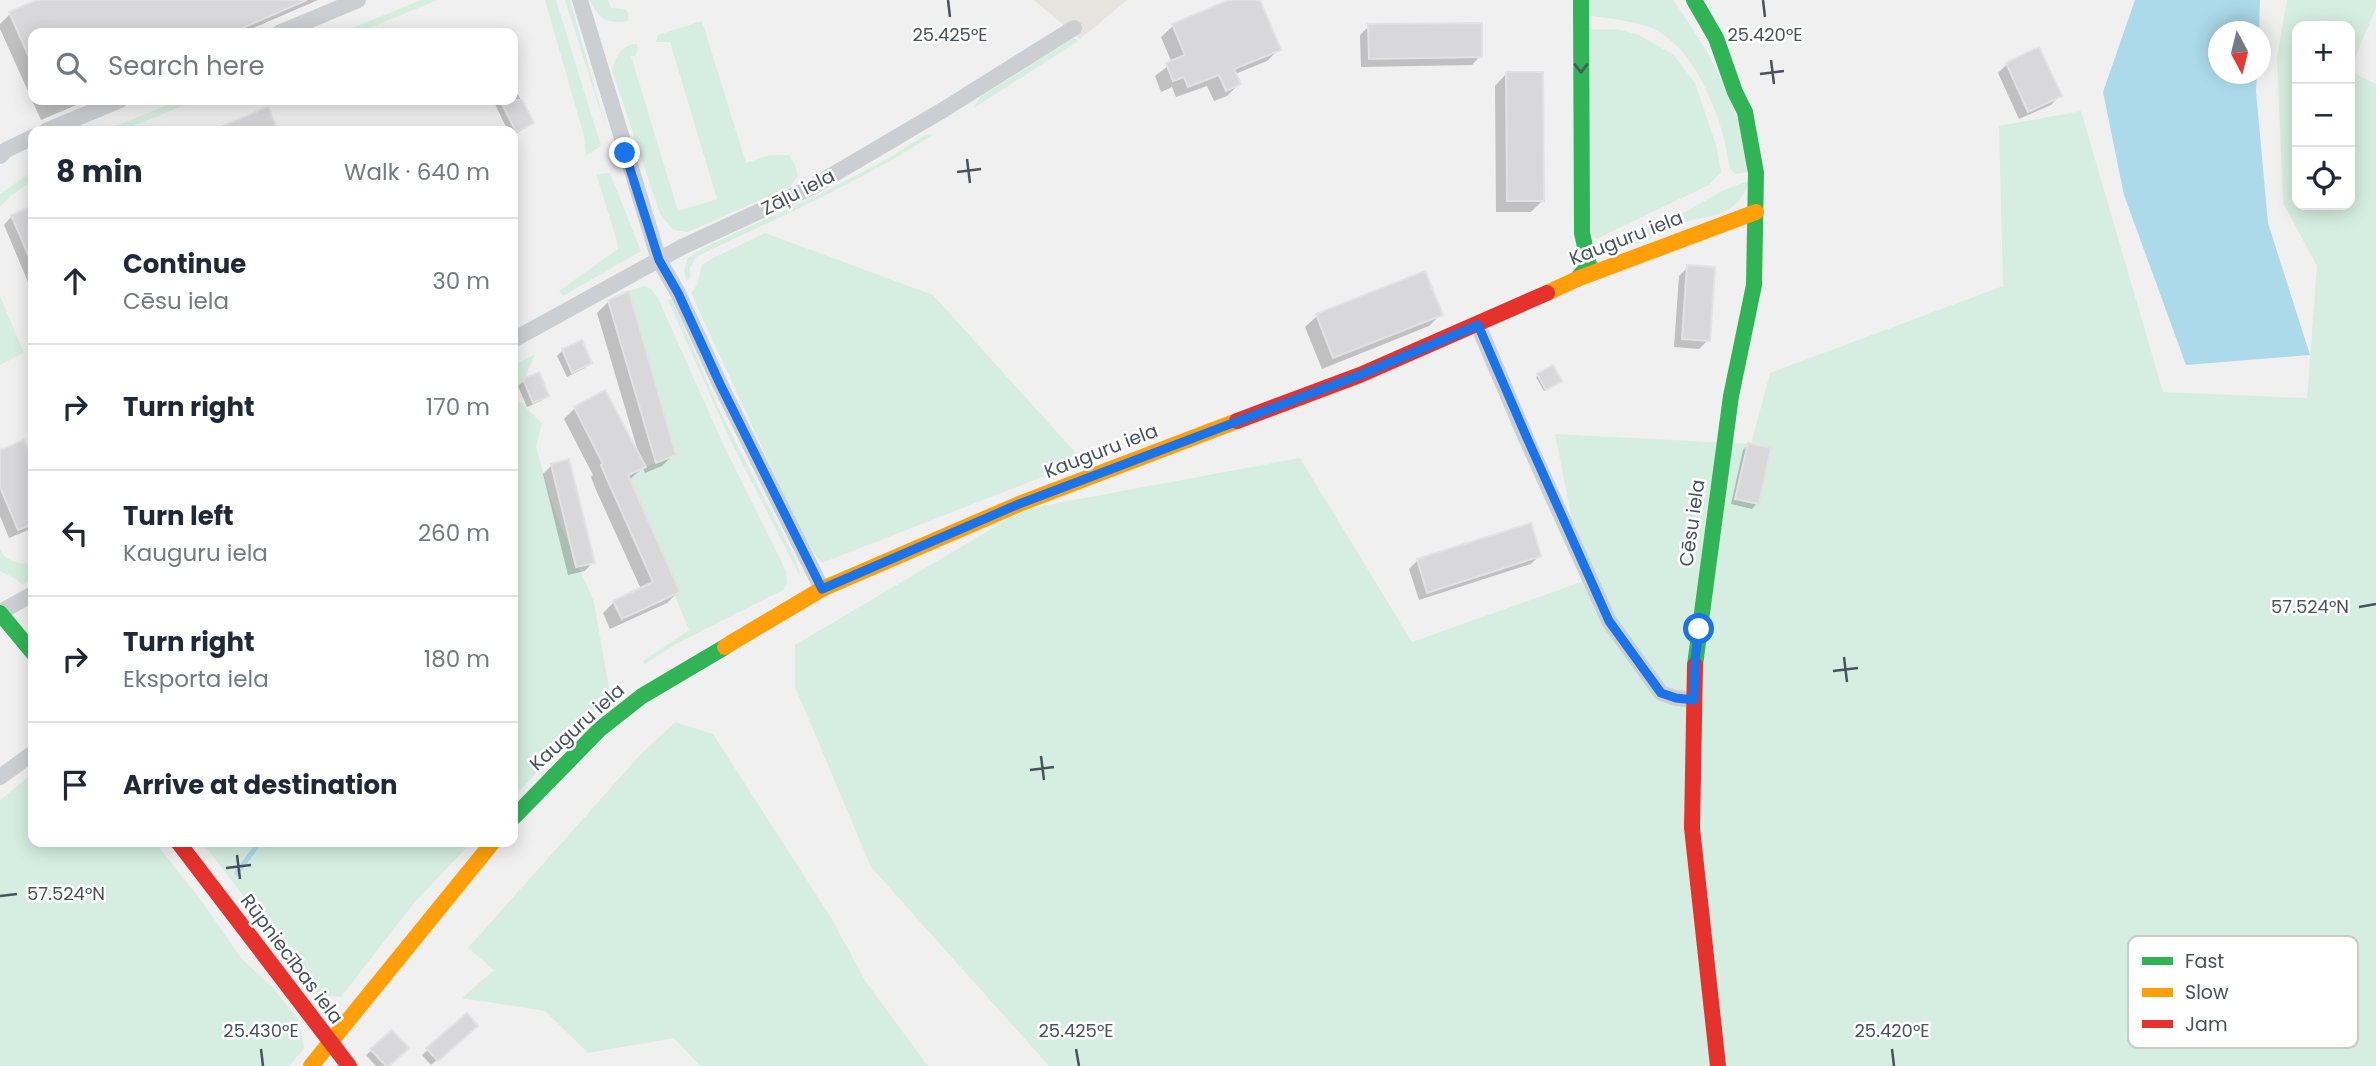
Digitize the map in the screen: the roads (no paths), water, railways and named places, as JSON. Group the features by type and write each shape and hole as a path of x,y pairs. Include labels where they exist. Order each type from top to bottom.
{"main road":[{"path":"1577,279 1589,264 1582,233 1581,0"},
{"name":"Cēsu iela","path":"1694,0 1716,38 1745,112 1756,173 1754,285 1729,409 1695,661 1692,828 1718,1066"},
{"name":"Kauguru iela","path":"518,813 600,729 642,696 822,589 1019,504 1360,375 1577,279 1756,212"},
{"path":"0,612 28,647"},
{"name":"Rūpniecības iela","path":"182,847 330,1045 349,1066"},
{"path":"311,1066 489,847"}],"street":[{"path":"291,28 358,0"},
{"path":"580,0 659,260 678,293 822,589"},
{"name":"Zāļu iela","path":"518,337 659,260 812,187 943,110 1074,27"},
{"path":"58,126 108,105"},
{"path":"2,148 28,139"},
{"path":"1478,325 1609,621 1661,693 1694,700"},
{"path":"0,612 28,597"},
{"path":"0,777 28,757"}],"water":[{"path":"2135,0 2260,0 2259,21 2208,21 2208,84 2256,84 2268,223 2310,355 2186,365 2124,195 2103,92"}],"waterway":[{"path":"237,873 256,847"}]}
